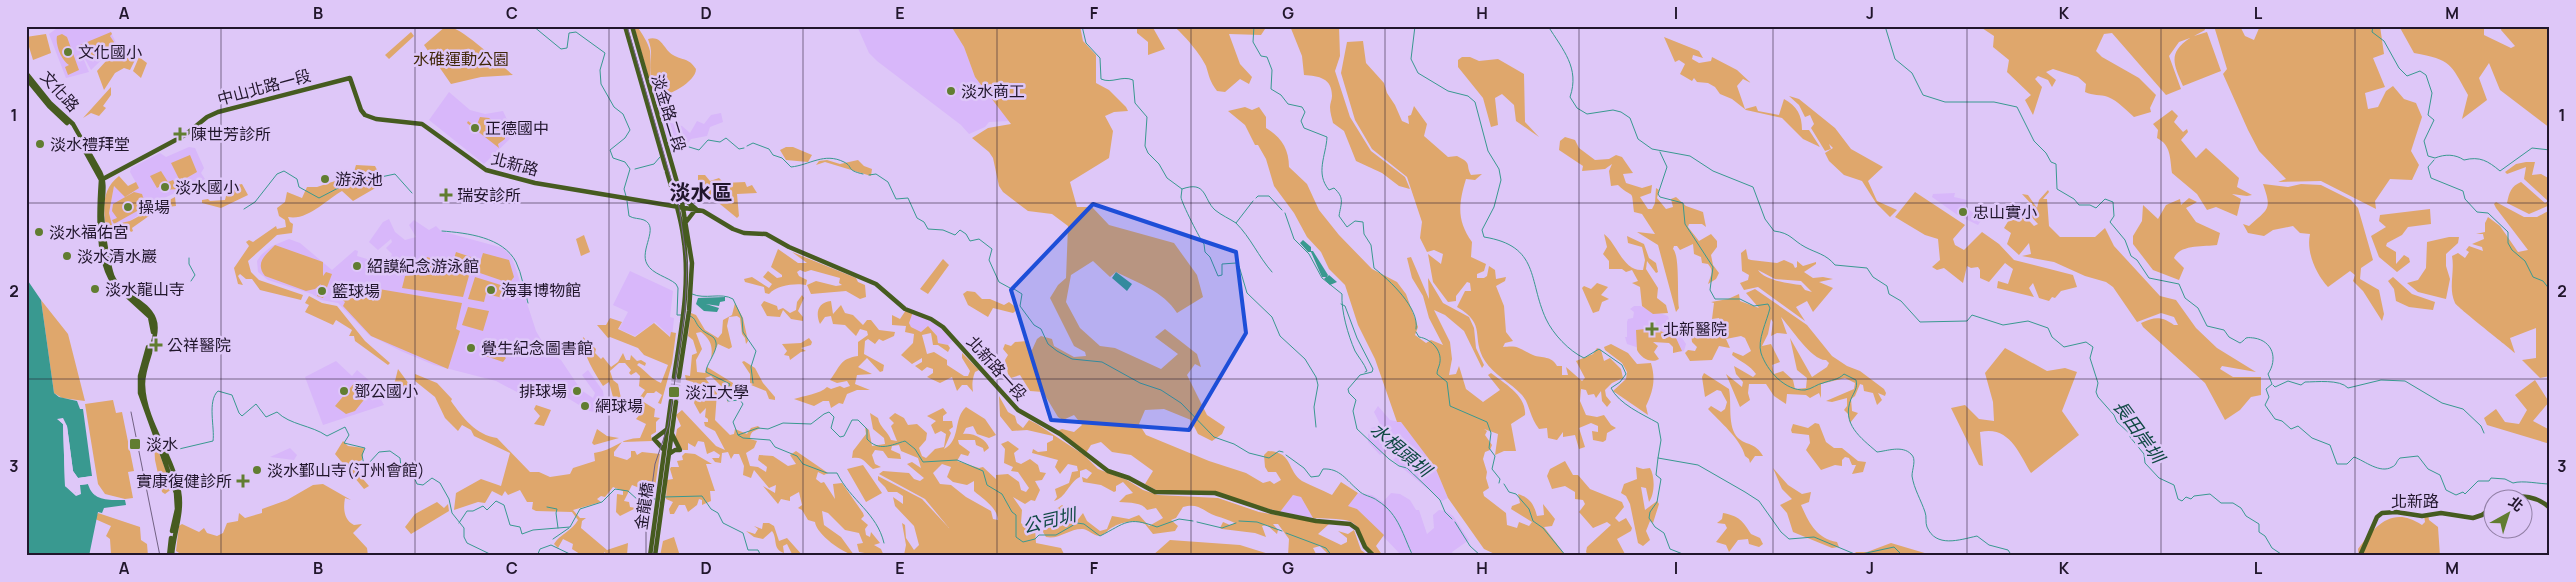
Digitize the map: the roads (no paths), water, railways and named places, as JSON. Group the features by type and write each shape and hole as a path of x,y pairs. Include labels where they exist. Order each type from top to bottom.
{"main road":[{"name":"淡金路二段","path":"625,26 679,213 683,236 688,297"},
{"name":"淡金路二段","path":"632,26 684,207 692,263 691,288 688,297"},
{"name":"文化路","path":"26,73 50,103 73,124 102,180"},
{"name":"文化路","path":"26,78 49,106 71,126 102,180"},
{"name":"中山北路一段","path":"102,180 190,131 207,116 350,78"},
{"name":"北新路","path":"350,78 361,110 365,115 376,119 409,120 422,124 480,167 492,173 535,183 684,207"},
{"path":"102,180 102,216 112,276 120,286 147,309 153,316 156,326 141,385 179,491 180,505 171,556"},
{"path":"674,194 667,204 679,213"},
{"path":"681,196 696,209 686,223"},
{"name":"北新路一段","path":"684,207 707,213 744,233 766,234 882,287 905,309 931,319 943,327 1023,414 1060,434 1108,471 1129,478 1155,492 1215,493 1272,512 1316,521 1350,524 1357,529 1364,547 1374,556"},
{"path":"677,377 688,297"},
{"path":"673,402 672,433 666,458 664,450 673,402"},
{"path":"664,450 654,439 667,429"},
{"path":"666,458 675,450 680,450 672,433"},
{"name":"金龍橋","path":"650,556 666,458"},
{"name":"金龍橋","path":"655,556 666,458"},
{"path":"2534,499 2550,508"},
{"name":"北新路","path":"2360,556 2377,517 2382,513 2396,512 2422,516 2441,513 2472,518 2484,514"}],"waterway":[{"name":"公司圳","path":"533,26 561,49 567,48 569,33 576,32 605,53 600,70 601,84 614,107 623,114 630,130 625,138 610,150 613,158 625,162 630,169 624,189 626,196"},
{"path":"1082,26 1086,43 1100,58 1101,79 1109,81 1125,78 1133,80 1135,103 1147,117 1145,146 1148,153 1159,164 1167,178 1182,189 1181,197 1184,206 1218,276 1222,275 1222,264 1236,263 1239,266 1247,293 1272,317 1280,336 1305,359 1316,377 1318,385 1314,407 1316,427"},
{"path":"1254,26 1253,42 1261,56 1267,57 1272,70 1271,89 1281,95 1288,104 1302,107 1305,112 1301,121 1304,128 1327,137 1322,171 1325,184 1329,190 1334,188 1340,195 1339,216 1347,227 1355,221 1363,222 1364,234 1371,245 1374,268 1402,295 1413,312 1416,329"},
{"path":"1415,26 1411,59 1418,73 1448,91 1468,96 1475,102 1488,151 1499,169 1501,180 1494,207 1482,230 1484,237 1515,248 1523,257 1529,267 1546,319 1567,347 1584,358 1599,349 1622,365 1626,374 1620,382 1611,388 1625,404 1658,423 1661,440 1658,458 1698,465 1745,492 1759,501 1781,532 1789,539 1814,537 1857,555 1894,547 1901,554 1915,556"},
{"name":"長田岸圳","path":"1548,26 1564,51 1571,68 1573,87 1570,97 1577,108 1587,114 1613,110 1621,112 1630,118 1638,139 1652,149 1690,156 1713,171 1753,187 1765,219 1774,231 1788,235 1805,247 1832,261 1835,265 1867,268 1873,277 1887,286 1889,294 1901,301 1920,322 1967,321 1972,315 2003,325 2028,321 2048,328 2052,337 2064,347 2086,342 2093,347 2090,358 2098,383 2096,392 2098,397 2114,415 2117,422 2130,434 2130,437 2144,454 2145,463 2159,478 2174,485 2178,499 2182,501 2186,497 2191,499 2194,496 2210,494 2221,503 2233,503 2241,508 2246,516 2259,524 2259,532 2265,536 2272,548 2284,556"},
{"path":"1885,26 1895,59 1912,73 1923,95 1945,102 1994,102 2017,107 2034,141 2046,153 2051,162 2056,164 2057,189 2074,199 2079,205 2090,205 2096,208 2105,199 2113,202 2114,216 2110,222 2125,240 2131,256 2137,260 2149,278 2179,284 2185,298 2198,308 2207,326 2224,330 2229,337 2240,343 2246,338 2254,338 2266,343 2272,352 2273,362 2268,374 2272,384 2266,389 2269,397 2265,405 2275,419 2282,421 2291,429 2298,426 2312,438 2330,445 2337,464 2347,464 2354,457 2378,468 2387,469 2395,465 2400,458 2418,456 2428,469 2440,475 2446,490 2456,495 2463,492 2465,494 2478,481 2489,481 2491,478 2505,479 2513,483 2550,484"},
{"path":"2373,26 2372,32 2384,41 2399,68 2407,76 2420,71 2426,75 2432,93 2428,115 2434,120 2424,141 2428,156 2435,158 2450,155 2464,160 2479,159 2488,162 2500,171 2532,148 2550,150"},
{"name":"公司圳","path":"669,145 676,143 699,150 708,140 720,142 726,138 739,149 744,148"},
{"name":"公司圳","path":"747,146 753,143 769,149 773,155 782,158 791,167 830,158 844,162 852,170 863,174"},
{"path":"1660,152 1667,167 1658,194 1660,197 1683,203 1685,224 1713,267 1710,290 1715,299 1740,299 1754,306 1768,304 1770,308 1761,336 1760,348 1764,360 1772,373 1791,387 1805,390 1837,379 1844,374 1856,380 1856,388 1849,408 1849,416 1854,430 1877,452 1899,449 1907,451 1913,456 1913,481 1926,514 1926,523 1931,534 1936,538 1949,541 1977,536 1989,545 2008,550 2012,556"},
{"name":"公司圳","path":"635,169 654,164 660,157"},
{"path":"2434,160 2428,167 2431,178 2463,191 2465,199 2477,212 2488,213 2508,232 2508,243 2512,250 2525,261 2533,277 2543,281 2550,290"},
{"path":"244,209 255,202 277,174 284,171 297,179 299,187 319,198 342,186 348,180 366,184 376,178 395,174 412,193"},
{"name":"公司圳","path":"869,175 876,174 888,182 896,199 908,198 917,218 924,222 928,229 943,230 955,235 960,230 966,234 970,241 979,239 992,249 989,260 999,282 1010,288"},
{"name":"水梘頭圳","path":"1182,189 1190,187 1200,189 1215,210 1236,223 1253,201"},
{"name":"水梘頭圳","path":"1256,198 1258,196 1269,196 1282,210"},
{"name":"公司圳","path":"627,201 629,216 648,223 650,233 645,252 647,264 656,273 676,284 678,288 677,315 681,315"},
{"name":"水梘頭圳","path":"1285,213 1294,239 1309,254 1322,278 1342,294 1348,330 1355,351 1367,371 1365,372"},
{"path":"1236,223 1272,272"},
{"path":"442,231 473,235 502,247 516,262 528,303"},
{"path":"189,258 189,264 195,275 191,281"},
{"name":"公司圳","path":"1014,289 1022,294 1020,306 1034,325 1041,329 1048,344 1057,351 1072,359 1102,362 1140,383 1161,390 1181,403 1214,437 1234,444 1249,453 1269,458 1279,451 1283,452"},
{"path":"692,294 697,296 723,296 733,299 742,318 743,332 756,351 751,367 753,383"},
{"name":"水梘頭圳","path":"1341,304 1345,306 1357,338 1373,369 1372,372 1360,375 1348,389 1349,393 1356,400 1353,411 1357,429 1389,459 1399,466 1407,468 1440,500 1445,512 1452,519"},
{"name":"公司圳","path":"690,316 701,329 716,341 715,350 706,372 730,384 725,394 728,401 740,400 743,404 733,422 738,435 758,428 768,429 783,423 811,424 829,412 834,417 831,428 840,437 844,436 852,420 858,420 867,429 867,439 876,445 890,446 905,441 915,449 923,462 957,460 983,471 987,485 1002,494 1012,512 1016,515 1016,537 1023,542 1035,539 1039,535 1056,535 1077,523 1084,524 1100,536 1127,522 1139,522 1157,527 1179,519 1193,521"},
{"path":"1416,332 1419,337 1432,343 1438,351 1440,361 1437,374 1447,382 1450,406 1487,422 1491,433 1489,448 1495,456 1492,469 1500,479 1499,483"},
{"path":"2273,385 2275,387 2288,381 2301,385 2305,382 2328,382 2339,383 2348,388 2381,380 2405,381 2442,403 2463,409 2481,426 2484,433"},
{"path":"168,449 179,449 213,441 212,408 218,391 232,395 242,416 256,404 266,417 277,412 288,420 314,429 327,436 345,427 349,435 344,443 365,448 362,455 364,465 368,464 379,452 390,451 400,458 401,467 413,475 417,484 423,485 432,478 440,483 449,499 452,513 464,528 464,537 467,543 494,556"},
{"path":"738,435 743,438 770,440 775,447 797,456 803,464 827,473 837,473 849,492 876,523 884,543"},
{"name":"公司圳","path":"1286,455 1304,468 1311,477 1319,476 1323,469 1334,470 1360,492 1376,499 1385,506 1400,526 1413,556"},
{"path":"1658,458 1656,475 1661,479 1657,502 1650,512 1649,518 1655,527 1664,533 1670,549 1688,556"},
{"path":"1504,484 1509,492 1516,494 1529,509 1533,521 1543,528 1566,556"},
{"path":"459,523 467,511 473,511 483,506 487,510 496,501 504,505 510,525 520,527 522,534 533,530 570,527 580,509 602,502 615,489 628,491 638,500 655,499"},
{"path":"664,497 702,496 711,509 718,513 723,523 743,533 748,550 758,550 761,556"},
{"path":"547,507 557,509 558,528"},
{"name":"公司圳","path":"1239,521 1257,522 1282,531"},
{"name":"公司圳","path":"1197,522 1222,528 1236,523"},
{"name":"水梘頭圳","path":"1455,522 1470,546 1481,556"},
{"path":"553,539 569,528"},
{"name":"公司圳","path":"1286,533 1326,548 1332,556"},
{"path":"537,556 540,549 551,545 574,556"}],"tunnel":[{"path":"671,401 674,377"},
{"path":"676,402 679,377"}],"tram line":[{"path":"627,26 679,207 687,264 685,310 668,426 655,464 646,531 646,556"}],"railway":[{"path":"131,412 160,556"}],"place":[{"name":"文化國小","path":"68,52"},
{"name":"淡水商工","path":"951,91"},
{"name":"正德國中","path":"475,128"},
{"name":"陳世芳診所","path":"180,134"},
{"name":"淡水禮拜堂","path":"40,144"},
{"name":"游泳池","path":"325,179"},
{"name":"淡水國小","path":"165,187"},
{"name":"瑞安診所","path":"446,195"},
{"name":"操場","path":"128,207"},
{"name":"忠山實小","path":"1963,212"},
{"name":"淡水福佑宮","path":"39,232"},
{"name":"淡水清水巖","path":"67,256"},
{"name":"紹謨紀念游泳館","path":"357,266"},
{"name":"淡水龍山寺","path":"95,289"},
{"name":"海事博物館","path":"491,290"},
{"name":"籃球場","path":"322,291"},
{"name":"北新醫院","path":"1652,329"},
{"name":"公祥醫院","path":"156,345"},
{"name":"覺生紀念圖書館","path":"471,348"},
{"name":"鄧公國小","path":"344,391"},
{"name":"排球場","path":"577,391"},
{"name":"淡江大學","path":"674,392"},
{"name":"網球場","path":"585,406"},
{"name":"淡水","path":"135,444"},
{"name":"淡水鄞山寺(汀州會館)","path":"257,470"},
{"name":"實康復健診所","path":"243,481"}],"district":[{"name":"淡水區","path":"701,192"}],"park label":[{"name":"水碓運動公園","path":"461,59"}]}
